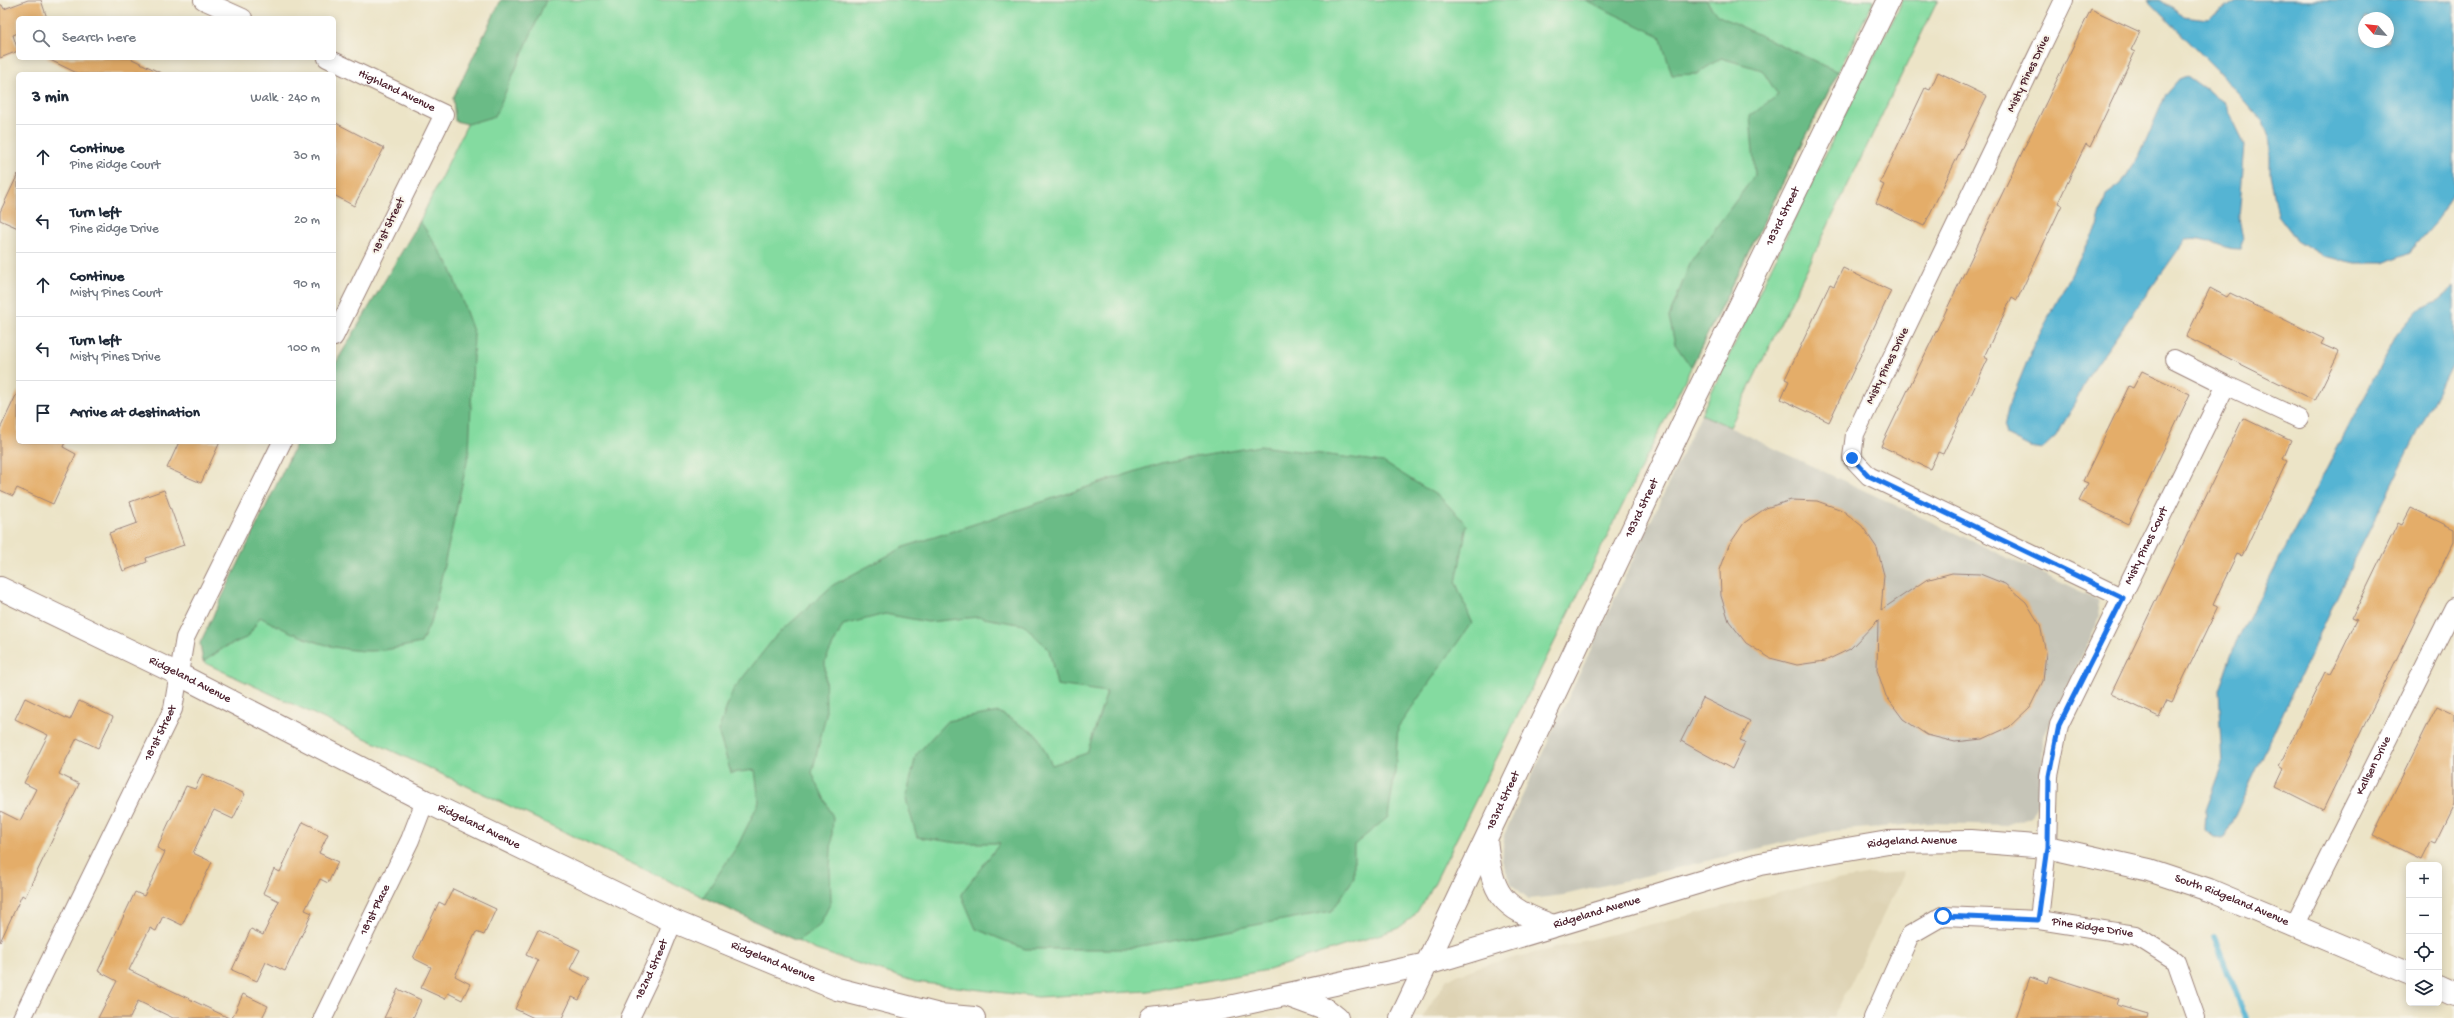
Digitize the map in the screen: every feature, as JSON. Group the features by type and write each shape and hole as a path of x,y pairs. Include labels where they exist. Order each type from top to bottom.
{"street":[{"path":"203,0 239,16"},
{"name":"183rd Street","path":"1401,1018 1693,401 1889,0"},
{"name":"Misty Pines Drive","path":"2064,0 1855,434 1852,458 1869,476 2123,598"},
{"name":"Highland Avenue","path":"331,60 444,114"},
{"name":"181st Street","path":"336,333 444,114"},
{"path":"2174,359 2299,419"},
{"name":"Misty Pines Court","path":"2048,847 2049,776 2059,725 2123,598 2226,385"},
{"name":"181st Street","path":"22,1018 173,709 185,638 281,444"},
{"name":"Ridgeland Avenue","path":"0,588 178,674 426,800 673,921 837,989 939,1017 974,1018"},
{"name":"Kallsen Drive","path":"2294,926 2454,606"},
{"name":"181st Place","path":"323,1018 410,840 426,800"},
{"path":"1486,840 1490,870 1504,900 1521,914 1553,926"},
{"name":"Ridgeland Avenue","path":"1151,1018 1215,1010 1427,964 1760,864 1862,845 1888,842 1972,841 2048,847"},
{"name":"Pine Ridge Drive","path":"2048,847 2038,920 2135,935 2176,961 2196,1018"},
{"name":"South Ridgeland Avenue","path":"2048,847 2149,870 2209,890 2406,973"},
{"path":"1873,1018 1910,935 1943,916 2038,920"},
{"name":"182nd Street","path":"630,1018 657,961 673,921"},
{"path":"2442,989 2454,995"},
{"path":"1286,995 1327,1010 1337,1018"}],"shaded area":[{"path":"1701,414 2098,600 2100,618 2043,736 2042,792 2032,816 2007,825 1930,823 1832,831 1564,895 1529,899 1512,885 1502,861 1504,835"},
{"path":"1904,872 1834,1018 1422,1018 1447,979 1481,966 1819,883 1872,874"}],"green space":[{"path":"501,0 546,0 495,116 468,124 455,121 453,98"},
{"path":"528,0 1874,0 1427,898 1413,917 1397,929 1268,970 1148,991 1038,997 916,982 816,950 203,662 310,444 336,444 336,392"},
{"path":"1585,0 1706,0 1717,15 1838,72 1691,367 1675,344 1669,317 1691,261 1755,175 1750,116 1778,95 1762,70 1721,58 1697,74 1672,75 1660,36"},
{"path":"1903,0 1938,0 1730,427 1701,414 1842,120"},
{"path":"420,221 450,267 474,334 469,453 432,619 421,643 370,651 341,648 313,641 299,636 260,617 248,637 225,647 203,662 200,643 296,444 336,444 336,363"},
{"path":"1260,446 1383,462 1441,498 1467,525 1456,583 1472,622 1398,727 1395,772 1388,817 1354,845 1354,878 1332,911 1124,949 1025,949 976,929 961,894 1000,843 959,843 917,837 906,799 916,755 947,721 999,712 1037,735 1052,765 1087,753 1107,692 1057,685 1049,650 1024,625 978,617 928,622 885,614 843,625 825,661 826,715 812,773 833,817 830,868 831,902 819,926 797,941 703,897 738,845 759,802 755,770 731,773 718,731 733,690 775,637 833,585 904,547 1161,463"}],"water":[{"path":"2148,0 2160,0 2183,16 2208,19 2238,0 2454,0 2454,189 2438,220 2410,252 2384,263 2355,263 2323,256 2297,240 2278,215 2270,174 2270,143 2262,121 2216,69"},
{"path":"2187,76 2225,103 2245,145 2239,217 2243,240 2240,249 2233,249 2201,239 2186,239 2089,375 2058,434 2042,449 2030,447 2006,435 2004,427 2008,408 2033,347 2097,226 2106,195 2121,184 2140,154 2166,94 2179,79"},
{"path":"2454,287 2454,360 2355,558 2226,835 2222,838 2214,837 2205,830 2206,810 2223,764 2219,690 2236,642 2397,334 2418,310 2437,301"}],"building":[{"path":"28,0 41,0 46,16 16,16 16,34 13,35 16,45 16,52 0,58 0,5 2,5 4,9"},
{"path":"2091,9 2140,32 2131,50 2135,52 2090,147 2086,144 2072,173 2058,203 2062,205 2017,300 2012,297 1984,357 1988,359 1943,454 1938,452 1930,469 1881,446"},
{"path":"50,60 134,60 159,72 75,72"},
{"path":"1938,72 1987,96 1924,226 1876,203 1884,185 1880,183 1925,88 1930,90"},
{"path":"336,123 384,148 354,206 336,196"},
{"path":"16,178 16,227 0,220 0,212"},
{"path":"1843,268 1891,291 1829,422 1781,399 1789,381 1785,379 1830,284 1834,286"},
{"path":"2210,288 2227,297 2230,293 2324,339 2321,344 2339,352 2315,401 2186,337"},
{"path":"2142,371 2190,394 2128,524 2079,501 2088,483 2083,481 2129,386 2133,388"},
{"path":"16,395 16,444 64,444 63,447 76,454 53,504 17,488 13,496 0,490 0,429"},
{"path":"2243,418 2291,441 2283,459 2287,461 2242,556 2237,554 2221,587 2213,605 2218,607 2172,702 2167,700 2159,717 2111,694"},
{"path":"178,444 219,444 201,483 167,468"},
{"path":"164,490 184,545 146,558 147,562 123,571 109,533 137,523 130,502"},
{"path":"1791,500 1817,501 1842,510 1862,526 1877,548 1884,575 1881,610 1926,580 1952,573 1980,574 2005,584 2026,602 2040,625 2046,653 2043,681 2030,707 2009,727 1983,739 1955,742 1927,735 1903,719 1886,696 1877,670 1878,620 1850,649 1825,661 1797,665 1770,658 1746,643 1729,621 1721,596 1720,570 1729,545 1744,523 1766,508"},
{"path":"2411,508 2454,529 2454,541 2323,810 2275,786 2283,769 2279,766 2325,672 2330,674 2339,657 2357,620 2352,618 2398,523 2402,525"},
{"path":"25,698 70,720 79,701 113,717 98,748 77,738 59,774 79,784 25,897 22,895 0,942 0,811 20,821 36,789 24,783 48,735 15,719"},
{"path":"1703,698 1750,721 1740,740 1745,742 1732,769 1681,741"},
{"path":"2437,706 2454,714 2454,804 2435,843 2430,841 2421,859 2373,835"},
{"path":"202,774 245,794 233,819 214,810 206,825 193,853 212,862 182,925 163,916 156,931 150,928 129,970 229,1018 173,1018 138,1001 130,1018 98,1018 117,981 98,971 135,892 144,896 152,880 165,852 157,848 186,786 195,789"},
{"path":"303,822 328,834 319,853 338,862 328,883 320,879 305,910 312,913 285,971 266,962 257,981 232,970 251,929 263,935 279,901 263,893 274,869 280,872"},
{"path":"453,889 496,909 484,935 476,932 455,976 470,984 462,1000 448,993 445,999 421,988 431,967 413,958 439,902 445,905"},
{"path":"538,930 580,950 570,969 590,979 579,1000 572,997 562,1018 534,1018 515,1009 538,961 526,955"},
{"path":"2049,976 2119,999 2117,1005 2148,1014 2147,1018 2016,1018 2030,977 2047,983"},
{"path":"398,989 421,1000 413,1018 384,1018"},
{"path":"243,994 268,1006 262,1018 232,1018"}],"waterway":[{"path":"2214,937 2246,1018"}],"route":[{"path":"1852,458 1869,476 2123,598 2059,725 2049,776 2048,847 2038,920 1943,916"}]}
